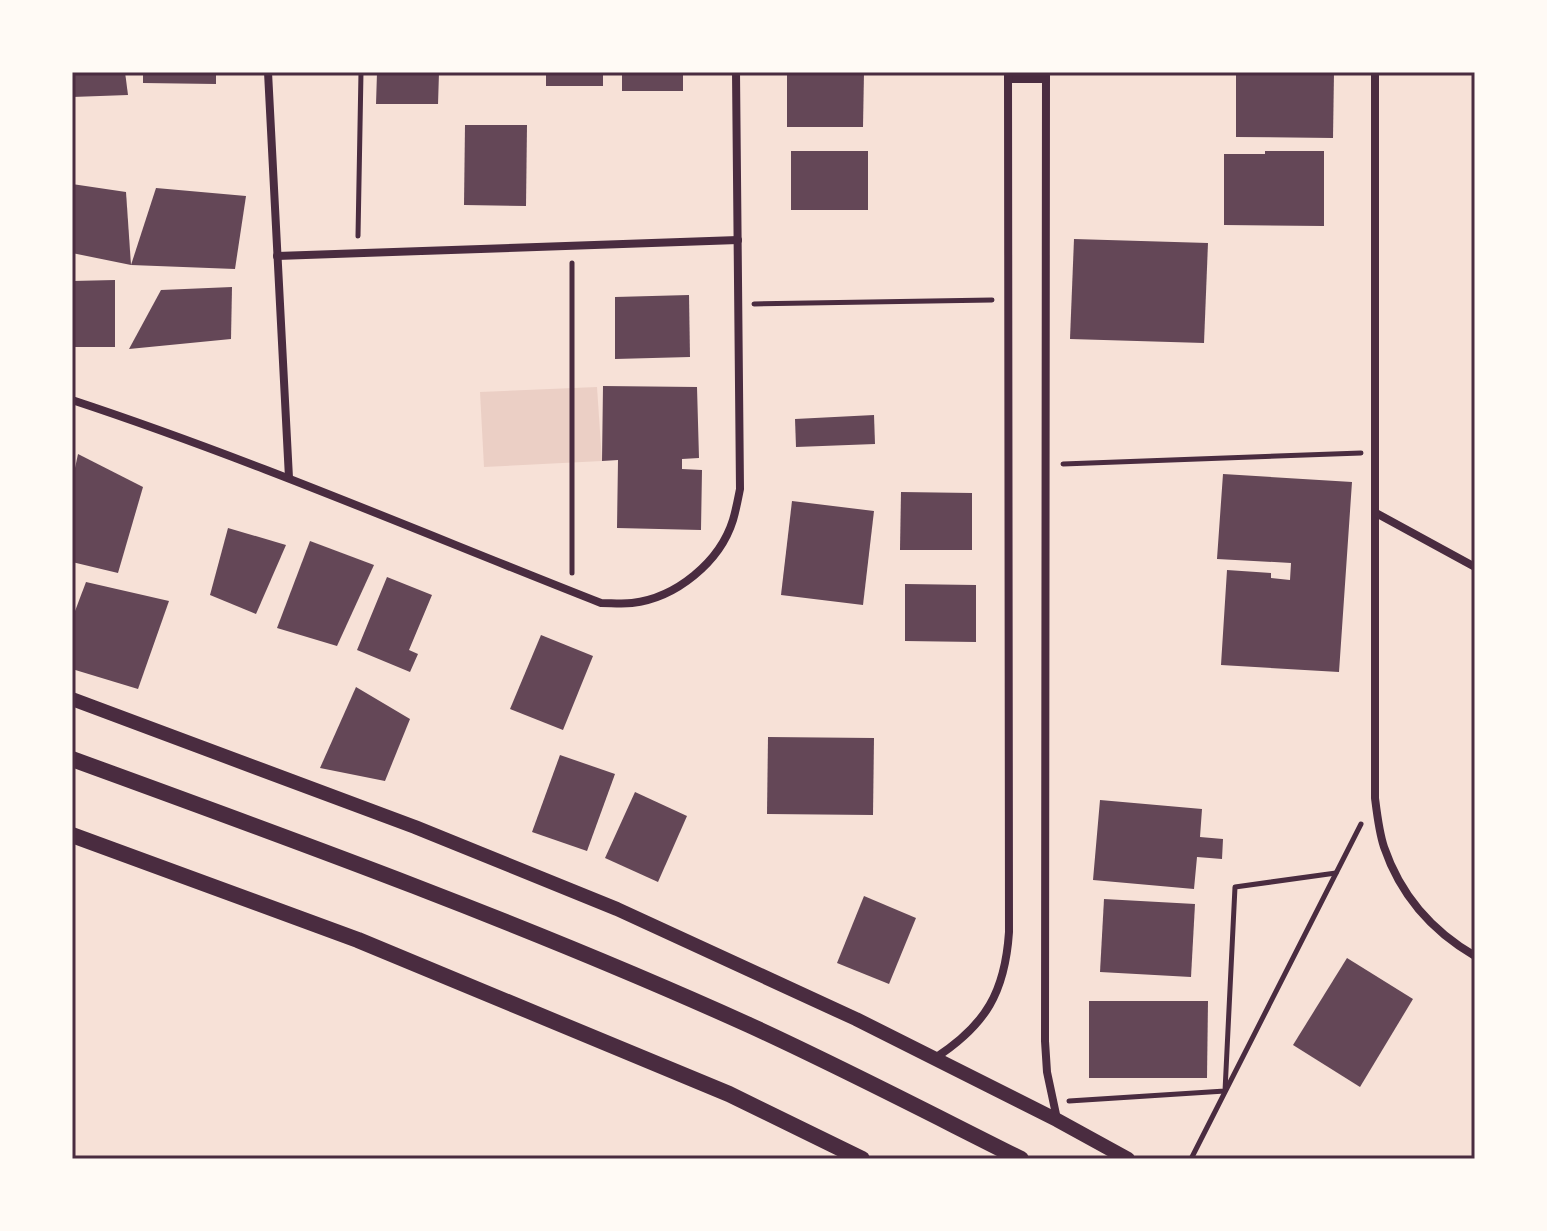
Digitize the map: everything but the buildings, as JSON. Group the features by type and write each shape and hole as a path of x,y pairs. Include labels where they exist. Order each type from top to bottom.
{"main road":[{"path":"72,759 394,878 686,997 814,1055 1021,1159"},
{"path":"72,835 358,940 692,1078 862,1159"}],"street":[{"path":"268,72 289,478"},
{"path":"72,400 289,478 601,603 634,603 666,593 695,576 717,551 733,522 740,489 736,72"},
{"path":"1375,72 1375,798 1383,845 1395,875 1413,904 1435,928 1475,956"},
{"path":"935,1058 957,1044 975,1027 1001,982 1007,958 1008,76 1046,76 1045,1041 1047,1072 1057,1120"},
{"path":"277,256 738,240"},
{"path":"1376,513 1475,567"},
{"path":"72,699 415,827 617,909 935,1058 1128,1159"}],"path":[{"path":"358,253 361,72"},
{"path":"572,246 572,592"},
{"path":"739,304 1009,299"},
{"path":"1046,465 1376,453"},
{"path":"1191,1159 1375,798"},
{"path":"1225,1091 1235,887 1336,873"},
{"path":"1052,1102 1225,1091"}],"shaded area":[{"path":"597,387 602,461 484,467 480,392"}]}
